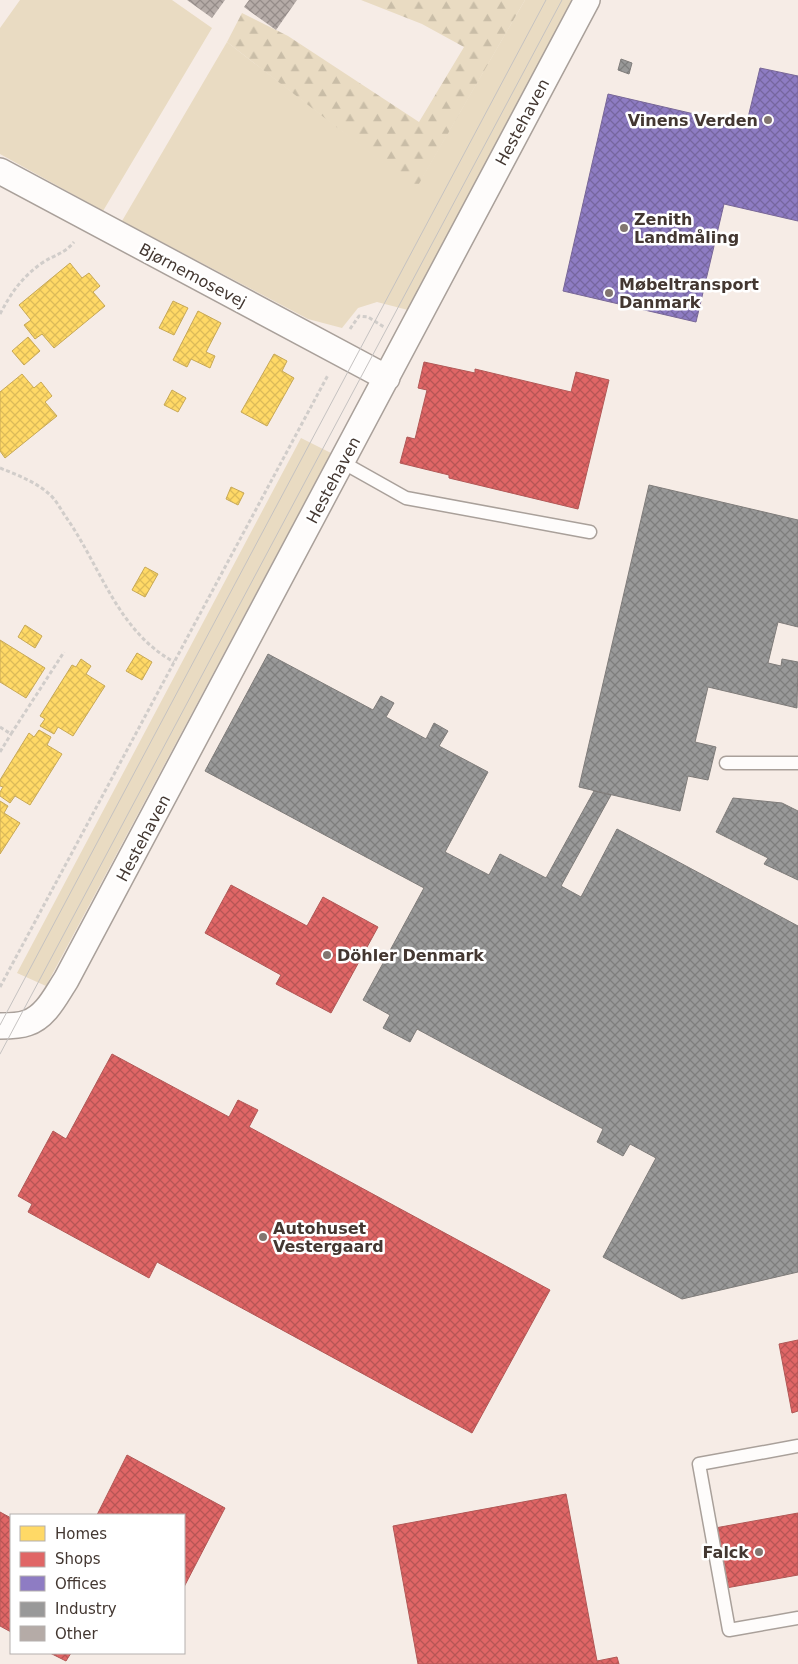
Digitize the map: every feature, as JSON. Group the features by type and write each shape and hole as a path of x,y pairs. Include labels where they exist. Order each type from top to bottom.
{"street":[{"name":"Hestehaven","path":"0,1026 28,1023 38,1018 50,1006 78,960 587,0"},
{"name":"Bjørnemosevej","path":"0,172 387,378"}],"lane":[{"path":"342,462 406,498 590,532"},
{"path":"726,763 798,763"},
{"path":"798,1446 699,1464 728,1630 798,1618"}],"path":[{"path":"0,314 10,295 24,277 44,262 67,250 92,221"},
{"path":"0,987 340,353 351,326 359,316 368,317 408,340"},
{"path":"0,468 27,478 49,493 76,532 123,616 142,639 174,662"},
{"path":"0,752 64,652"},
{"path":"0,727 11,734"}],"green space":[{"path":"20,0 172,0 212,28 103,211 0,154 0,28"},
{"path":"361,0 525,0 416,189 227,42 242,13 288,36 419,122 464,47 422,24"},
{"path":"525,0 572,0 408,310 377,302 358,308 342,328 308,319 122,221 227,42 416,188"},
{"path":"301,438 331,453 46,986 17,973"}],"building: Homes":[{"path":"70,263 82,278 89,273 100,286 93,292 105,306 54,348 42,334 35,339 24,325 31,320 19,305"},
{"path":"173,301 188,308 174,335 159,328"},
{"path":"198,311 221,323 206,352 215,356 210,368 191,359 187,367 173,360"},
{"path":"28,337 40,351 24,365 12,351"},
{"path":"274,354 287,361 282,371 294,378 267,426 241,412"},
{"path":"22,374 34,388 41,382 52,396 45,402 57,416 5,458 0,451 0,392"},
{"path":"172,390 186,398 178,412 164,405"},
{"path":"231,487 244,493 238,505 226,499"},
{"path":"145,567 158,574 145,597 132,590"},
{"path":"25,625 42,636 35,648 18,637"},
{"path":"0,640 45,668 26,698 0,682"},
{"path":"137,653 152,662 142,680 126,671"},
{"path":"81,659 91,666 86,674 105,686 73,736 58,727 54,734 40,726 45,719 40,716 72,665 76,667"},
{"path":"39,730 51,737 47,745 62,754 30,805 15,796 10,803 0,796 3,787 0,786 0,780 29,733 34,737"},
{"path":"0,801 8,806 4,813 20,823 0,854"}],"building: Shops":[{"path":"424,362 475,373 475,369 571,392 576,372 609,380 578,509 449,478 449,475 400,463 407,437 415,439 427,390 418,388"},
{"path":"231,885 307,926 323,897 378,927 331,1013 276,984 281,975 205,933"},
{"name":"Autohuset Vestergaard","path":"112,1054 229,1117 238,1100 258,1110 249,1127 550,1290 472,1433 157,1262 149,1278 28,1212 32,1204 18,1196 53,1131 66,1139"},
{"path":"798,1340 798,1411 792,1413 779,1344"},
{"path":"127,1455 225,1508 185,1585 185,1514 98,1514"},
{"path":"566,1494 597,1661 617,1657 619,1664 418,1664 393,1526"},
{"path":"0,1512 10,1517 10,1631 0,1626"},
{"name":"Falck","path":"798,1513 798,1575 726,1588 715,1528"},
{"path":"52,1654 70,1654 66,1661"}],"building: Offices":[{"path":"760,68 798,76 798,221 724,204 696,322 563,291 608,94 746,126"}],"building: Industry":[{"path":"621,59 632,63 629,74 618,70"},
{"path":"649,485 798,520 798,627 778,622 768,663 781,666 782,659 798,662 797,708 708,687 695,742 716,747 708,780 688,776 680,811 579,787"},
{"path":"268,654 373,710 381,696 394,703 386,717 426,739 434,723 448,731 439,746 488,772 445,852 489,875 500,854 546,878 594,791 611,795 561,886 581,897 617,829 798,926 798,1272 682,1299 603,1257 656,1158 630,1144 623,1156 597,1142 603,1129 417,1029 410,1042 383,1028 390,1015 363,1000 424,888 205,771"},
{"path":"733,798 782,803 798,811 798,880 764,864 768,858 716,832"}],"building: Other":[{"path":"187,0 225,0 212,18"},
{"path":"249,0 297,0 276,30 244,7"}],"tram line":[{"path":"0,1025 546,0"},
{"path":"0,1054 562,0"}],"place":[{"name":"Vinens Verden","path":"768,120"},
{"name":"Zenith Landmåling","path":"624,228"},
{"name":"Møbeltransport Danmark","path":"609,293"},
{"name":"Döhler Denmark","path":"327,955"},
{"name":"Autohuset Vestergaard","path":"263,1237"},
{"name":"Falck","path":"759,1552"}]}
